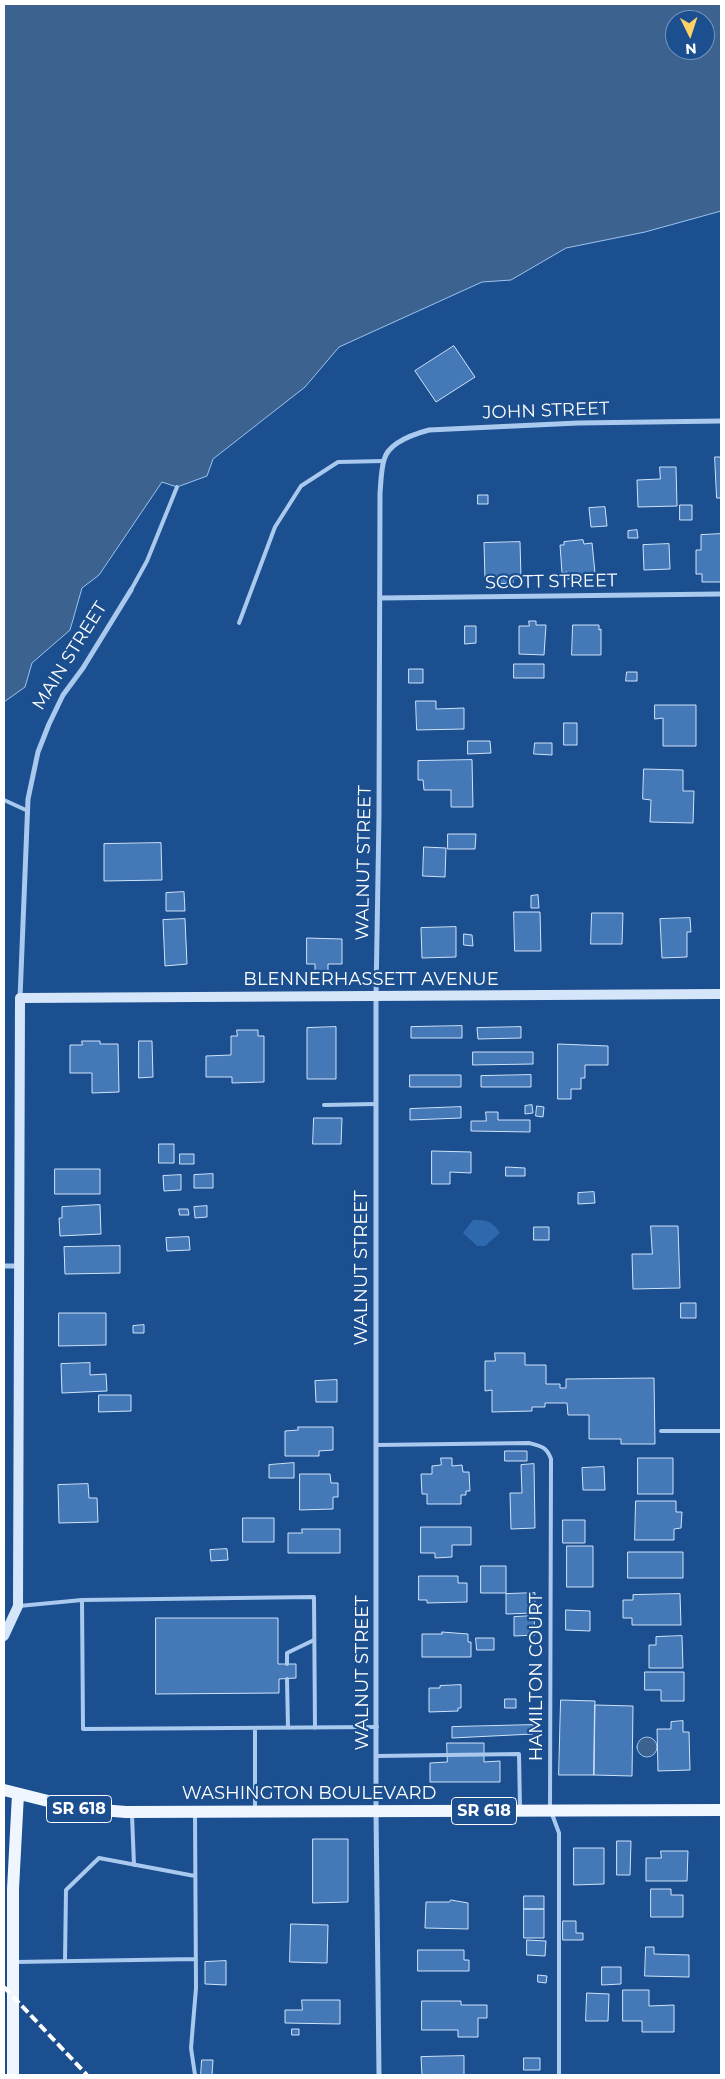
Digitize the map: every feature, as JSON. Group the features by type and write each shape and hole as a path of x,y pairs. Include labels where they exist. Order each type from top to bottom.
{"main road":[{"path":"4,1780 18,1794 13,1889 10,2072"},
{"name":"WASHINGTON BOULEVARD","path":"4,1790 76,1808 132,1812 721,1810"}],"street":[{"name":"JOHN STREET","path":"384,461 386,454 392,448 415,434 429,430 578,423 721,421"},
{"name":"WALNUT STREET","path":"379,2075 376,1811 376,996 380,493 384,461"},
{"name":"MAIN STREET","path":"4,1636 18,1606 20,998 31,778 48,724 63,695 83,668 131,590"},
{"name":"SCOTT STREET","path":"380,598 721,594"},
{"name":"BLENNERHASSETT AVENUE","path":"20,998 721,994"},
{"path":"4,1266 19,1266"}],"lane":[{"path":"239,623 275,527 301,486 338,462 384,461"},
{"path":"131,590 147,562 177,487"},
{"path":"4,800 28,811"},
{"path":"324,1105 376,1104"},
{"path":"661,1432 721,1430"},
{"name":"HAMILTON COURT","path":"376,1445 529,1443 541,1446 548,1451 551,1459 550,1810 559,1833 559,2075"},
{"path":"18,1606 82,1600 314,1597 315,1728"},
{"path":"82,1600 83,1729 377,1728"},
{"path":"287,1664 287,1653 314,1640"},
{"path":"287,1679 288,1728"},
{"path":"255,1728 255,1811"},
{"path":"377,1756 519,1754 520,1811"},
{"path":"132,1812 134,1865"},
{"path":"195,1812 196,1988 191,2048 195,2075"},
{"path":"65,1961 66,1890 99,1858 195,1876"},
{"path":"13,1962 196,1959"}],"shaded area":[{"path":"4,4 721,4 721,211 645,232 566,248 511,280 482,282 339,347 305,387 213,459 207,476 177,487 162,482 99,575 82,588 70,630 32,663 25,687 4,702"},
{"path":"473,1220 489,1222 500,1233 485,1246 477,1246 463,1233"},
{"path":"643,1737 651,1737 657,1743 657,1751 651,1757 643,1757 637,1751 637,1743"}],"building":[{"path":"454,346 475,377 436,402 415,371"},
{"path":"715,457 721,457 721,498 717,498"},
{"path":"660,467 676,467 677,506 638,507 637,480 660,479"},
{"path":"478,495 488,495 488,504 478,504"},
{"path":"680,505 692,505 692,520 680,520"},
{"path":"605,507 607,526 591,527 589,508"},
{"path":"637,530 638,538 628,538 628,531"},
{"path":"721,534 721,582 702,582 702,574 696,574 696,550 701,550 701,535"},
{"path":"583,540 584,544 592,543 595,573 585,574 586,577 567,579 567,572 562,573 560,545 564,545 564,542"},
{"path":"520,542 521,578 513,578 513,583 491,584 491,579 485,579 484,543"},
{"path":"669,544 670,569 644,570 643,545"},
{"path":"529,621 536,621 536,625 546,625 544,655 519,654 519,626 529,626"},
{"path":"573,625 599,625 599,630 601,629 601,655 572,655"},
{"path":"465,626 476,626 476,643 465,644"},
{"path":"514,664 544,664 544,678 514,678"},
{"path":"409,669 423,669 423,683 409,683"},
{"path":"627,672 637,672 637,681 626,681"},
{"path":"416,701 436,701 436,709 464,708 464,729 417,730"},
{"path":"655,705 696,705 696,746 663,746 663,718 655,719"},
{"path":"564,723 577,723 577,745 564,745"},
{"path":"468,741 490,741 491,753 468,754"},
{"path":"535,743 552,743 552,755 534,754"},
{"path":"472,760 473,807 451,807 451,790 424,790 423,780 418,780 418,761"},
{"path":"644,769 683,770 683,791 694,791 693,823 650,822 651,800 643,799"},
{"path":"448,834 476,834 475,849 448,849"},
{"path":"161,843 162,880 104,881 104,844"},
{"path":"424,847 446,848 445,877 423,876"},
{"path":"184,892 185,911 166,911 166,893"},
{"path":"538,895 539,908 531,908 531,896"},
{"path":"514,912 540,912 541,951 515,951"},
{"path":"592,913 623,913 622,944 591,944"},
{"path":"690,918 691,932 687,932 687,957 662,958 660,919"},
{"path":"185,919 187,964 165,966 163,920"},
{"path":"456,927 456,957 422,958 421,928"},
{"path":"464,934 472,935 473,946 464,945"},
{"path":"307,938 342,939 342,964 328,964 328,971 315,971 315,964 307,964"},
{"path":"462,1026 462,1038 411,1038 411,1027"},
{"path":"336,1027 336,1079 307,1079 307,1028"},
{"path":"521,1027 521,1038 478,1039 477,1028"},
{"path":"237,1030 258,1030 258,1036 264,1036 264,1082 232,1083 232,1077 206,1077 206,1056 231,1055 231,1036 237,1036"},
{"path":"82,1041 118,1044 119,1092 92,1093 92,1073 70,1073 70,1045 82,1045"},
{"path":"139,1041 152,1041 153,1077 139,1078"},
{"path":"558,1044 608,1046 608,1065 585,1065 585,1078 581,1078 581,1089 571,1089 571,1099 558,1099"},
{"path":"473,1052 533,1052 533,1064 473,1065"},
{"path":"410,1075 461,1075 461,1087 410,1087"},
{"path":"531,1075 531,1087 481,1087 481,1076"},
{"path":"532,1105 533,1113 525,1114 525,1106"},
{"path":"537,1106 544,1107 543,1117 536,1116"},
{"path":"461,1107 461,1118 410,1120 410,1109"},
{"path":"486,1112 498,1112 498,1120 530,1120 530,1132 471,1131 471,1121 486,1121"},
{"path":"314,1118 342,1118 341,1144 313,1144"},
{"path":"159,1144 174,1144 174,1163 159,1163"},
{"path":"432,1151 471,1152 471,1173 450,1172 450,1184 432,1184"},
{"path":"180,1154 194,1154 194,1164 180,1164"},
{"path":"506,1167 525,1168 525,1176 506,1176"},
{"path":"55,1169 100,1169 100,1194 55,1194"},
{"path":"213,1174 213,1188 194,1188 194,1175"},
{"path":"181,1175 181,1190 164,1191 163,1176"},
{"path":"594,1192 595,1203 578,1204 578,1193"},
{"path":"100,1205 101,1234 60,1236 59,1218 62,1218 62,1207"},
{"path":"207,1206 207,1217 195,1218 194,1207"},
{"path":"179,1209 188,1209 189,1215 180,1215"},
{"path":"651,1226 678,1226 680,1288 633,1289 632,1254 652,1254"},
{"path":"534,1227 549,1227 549,1240 534,1240"},
{"path":"189,1237 190,1250 167,1251 166,1238"},
{"path":"120,1246 120,1273 65,1274 64,1247"},
{"path":"681,1303 696,1303 696,1318 681,1318"},
{"path":"59,1313 106,1313 106,1345 59,1346"},
{"path":"144,1325 144,1333 133,1333 133,1326"},
{"path":"495,1353 525,1353 525,1365 546,1365 546,1384 560,1384 560,1388 566,1388 566,1379 654,1378 655,1444 621,1444 621,1439 589,1439 589,1415 568,1415 567,1403 545,1403 545,1407 532,1407 532,1411 492,1412 492,1390 485,1391 485,1361 495,1361"},
{"path":"90,1363 90,1375 106,1374 107,1391 62,1393 61,1364"},
{"path":"337,1380 337,1402 316,1402 315,1381"},
{"path":"99,1395 131,1395 131,1411 99,1412"},
{"path":"298,1427 333,1427 333,1450 319,1451 319,1456 285,1456 285,1431 298,1430"},
{"path":"505,1451 527,1451 527,1461 505,1461"},
{"path":"441,1458 452,1458 452,1466 462,1465 463,1472 469,1472 470,1491 466,1491 466,1495 461,1495 461,1504 427,1504 427,1494 422,1494 421,1474 432,1474 432,1466 441,1465"},
{"path":"638,1458 673,1458 673,1494 638,1494"},
{"path":"294,1463 294,1478 269,1478 269,1465"},
{"path":"534,1464 535,1528 511,1529 510,1493 522,1493 521,1465"},
{"path":"604,1467 605,1490 583,1490 582,1468"},
{"path":"300,1474 330,1474 331,1483 338,1483 338,1497 333,1497 333,1509 300,1510"},
{"path":"88,1484 89,1498 97,1498 98,1522 59,1523 58,1485"},
{"path":"636,1501 676,1501 676,1512 682,1512 681,1528 674,1529 674,1540 635,1540"},
{"path":"243,1518 274,1518 274,1542 243,1542"},
{"path":"563,1520 585,1520 585,1543 563,1543"},
{"path":"421,1527 471,1527 471,1545 452,1545 452,1557 435,1558 435,1553 421,1553"},
{"path":"302,1529 340,1529 340,1553 288,1553 288,1533 302,1533"},
{"path":"567,1546 593,1546 593,1587 567,1587"},
{"path":"227,1549 228,1560 211,1561 210,1550"},
{"path":"628,1552 683,1552 683,1578 628,1578"},
{"path":"481,1566 506,1566 506,1593 481,1593"},
{"path":"419,1576 458,1576 458,1583 467,1583 467,1602 427,1603 427,1600 419,1600"},
{"path":"535,1593 535,1613 506,1614 506,1594"},
{"path":"680,1594 681,1625 632,1625 632,1618 623,1618 623,1600 633,1600 633,1595"},
{"path":"566,1610 590,1611 590,1631 566,1630"},
{"path":"534,1616 535,1635 514,1636 514,1617"},
{"path":"156,1618 278,1618 278,1664 296,1664 296,1678 279,1679 279,1693 156,1694"},
{"path":"442,1632 468,1634 468,1642 471,1642 471,1657 422,1657 422,1634 442,1634"},
{"path":"682,1636 683,1668 649,1668 649,1645 656,1645 656,1637"},
{"path":"476,1638 494,1638 494,1650 477,1650"},
{"path":"645,1672 684,1672 684,1701 661,1701 661,1690 645,1690"},
{"path":"461,1685 461,1708 458,1708 458,1711 429,1712 429,1688"},
{"path":"505,1699 516,1699 516,1708 505,1708"},
{"path":"561,1700 595,1701 594,1775 559,1775"},
{"path":"595,1705 633,1706 632,1776 594,1775"},
{"path":"683,1721 683,1732 689,1732 690,1770 658,1771 657,1729 671,1729 671,1722"},
{"path":"533,1725 533,1734 452,1738 452,1727"},
{"path":"447,1743 484,1743 484,1762 500,1761 500,1782 430,1782 430,1763 447,1762"},
{"path":"313,1839 348,1839 348,1902 313,1903"},
{"path":"617,1841 631,1841 630,1875 617,1875"},
{"path":"574,1848 604,1848 604,1884 574,1885"},
{"path":"661,1851 688,1851 687,1881 646,1881 646,1858 661,1858"},
{"path":"651,1889 671,1889 671,1895 683,1895 683,1917 651,1917"},
{"path":"524,1896 544,1896 544,1909 524,1909"},
{"path":"451,1900 468,1903 468,1929 425,1928 426,1902 449,1902"},
{"path":"524,1909 544,1909 544,1938 524,1938"},
{"path":"563,1921 576,1921 576,1933 583,1933 583,1940 563,1940"},
{"path":"291,1924 328,1925 327,1963 290,1962"},
{"path":"527,1940 546,1941 545,1956 527,1955"},
{"path":"646,1947 654,1947 654,1954 689,1955 689,1977 645,1976"},
{"path":"418,1950 464,1950 464,1960 469,1960 469,1971 418,1971"},
{"path":"226,1961 226,1985 205,1984 205,1962"},
{"path":"602,1967 621,1967 621,1984 602,1985"},
{"path":"538,1975 547,1976 546,1983 538,1982"},
{"path":"623,1990 649,1990 649,2006 674,2005 674,2032 642,2032 642,2021 623,2021"},
{"path":"587,1993 609,1994 608,2021 586,2021"},
{"path":"302,2000 340,2000 340,2024 285,2023 285,2010 302,2010"},
{"path":"422,2001 461,2001 461,2005 487,2005 487,2018 478,2018 478,2037 458,2037 458,2030 422,2030"},
{"path":"292,2029 299,2029 299,2035 292,2035"},
{"path":"464,2056 464,2075 422,2075 421,2057"},
{"path":"524,2058 540,2058 540,2070 524,2070"},
{"path":"202,2060 213,2060 212,2075 201,2075"}],"railway":[{"path":"4,1987 87,2075"}]}
